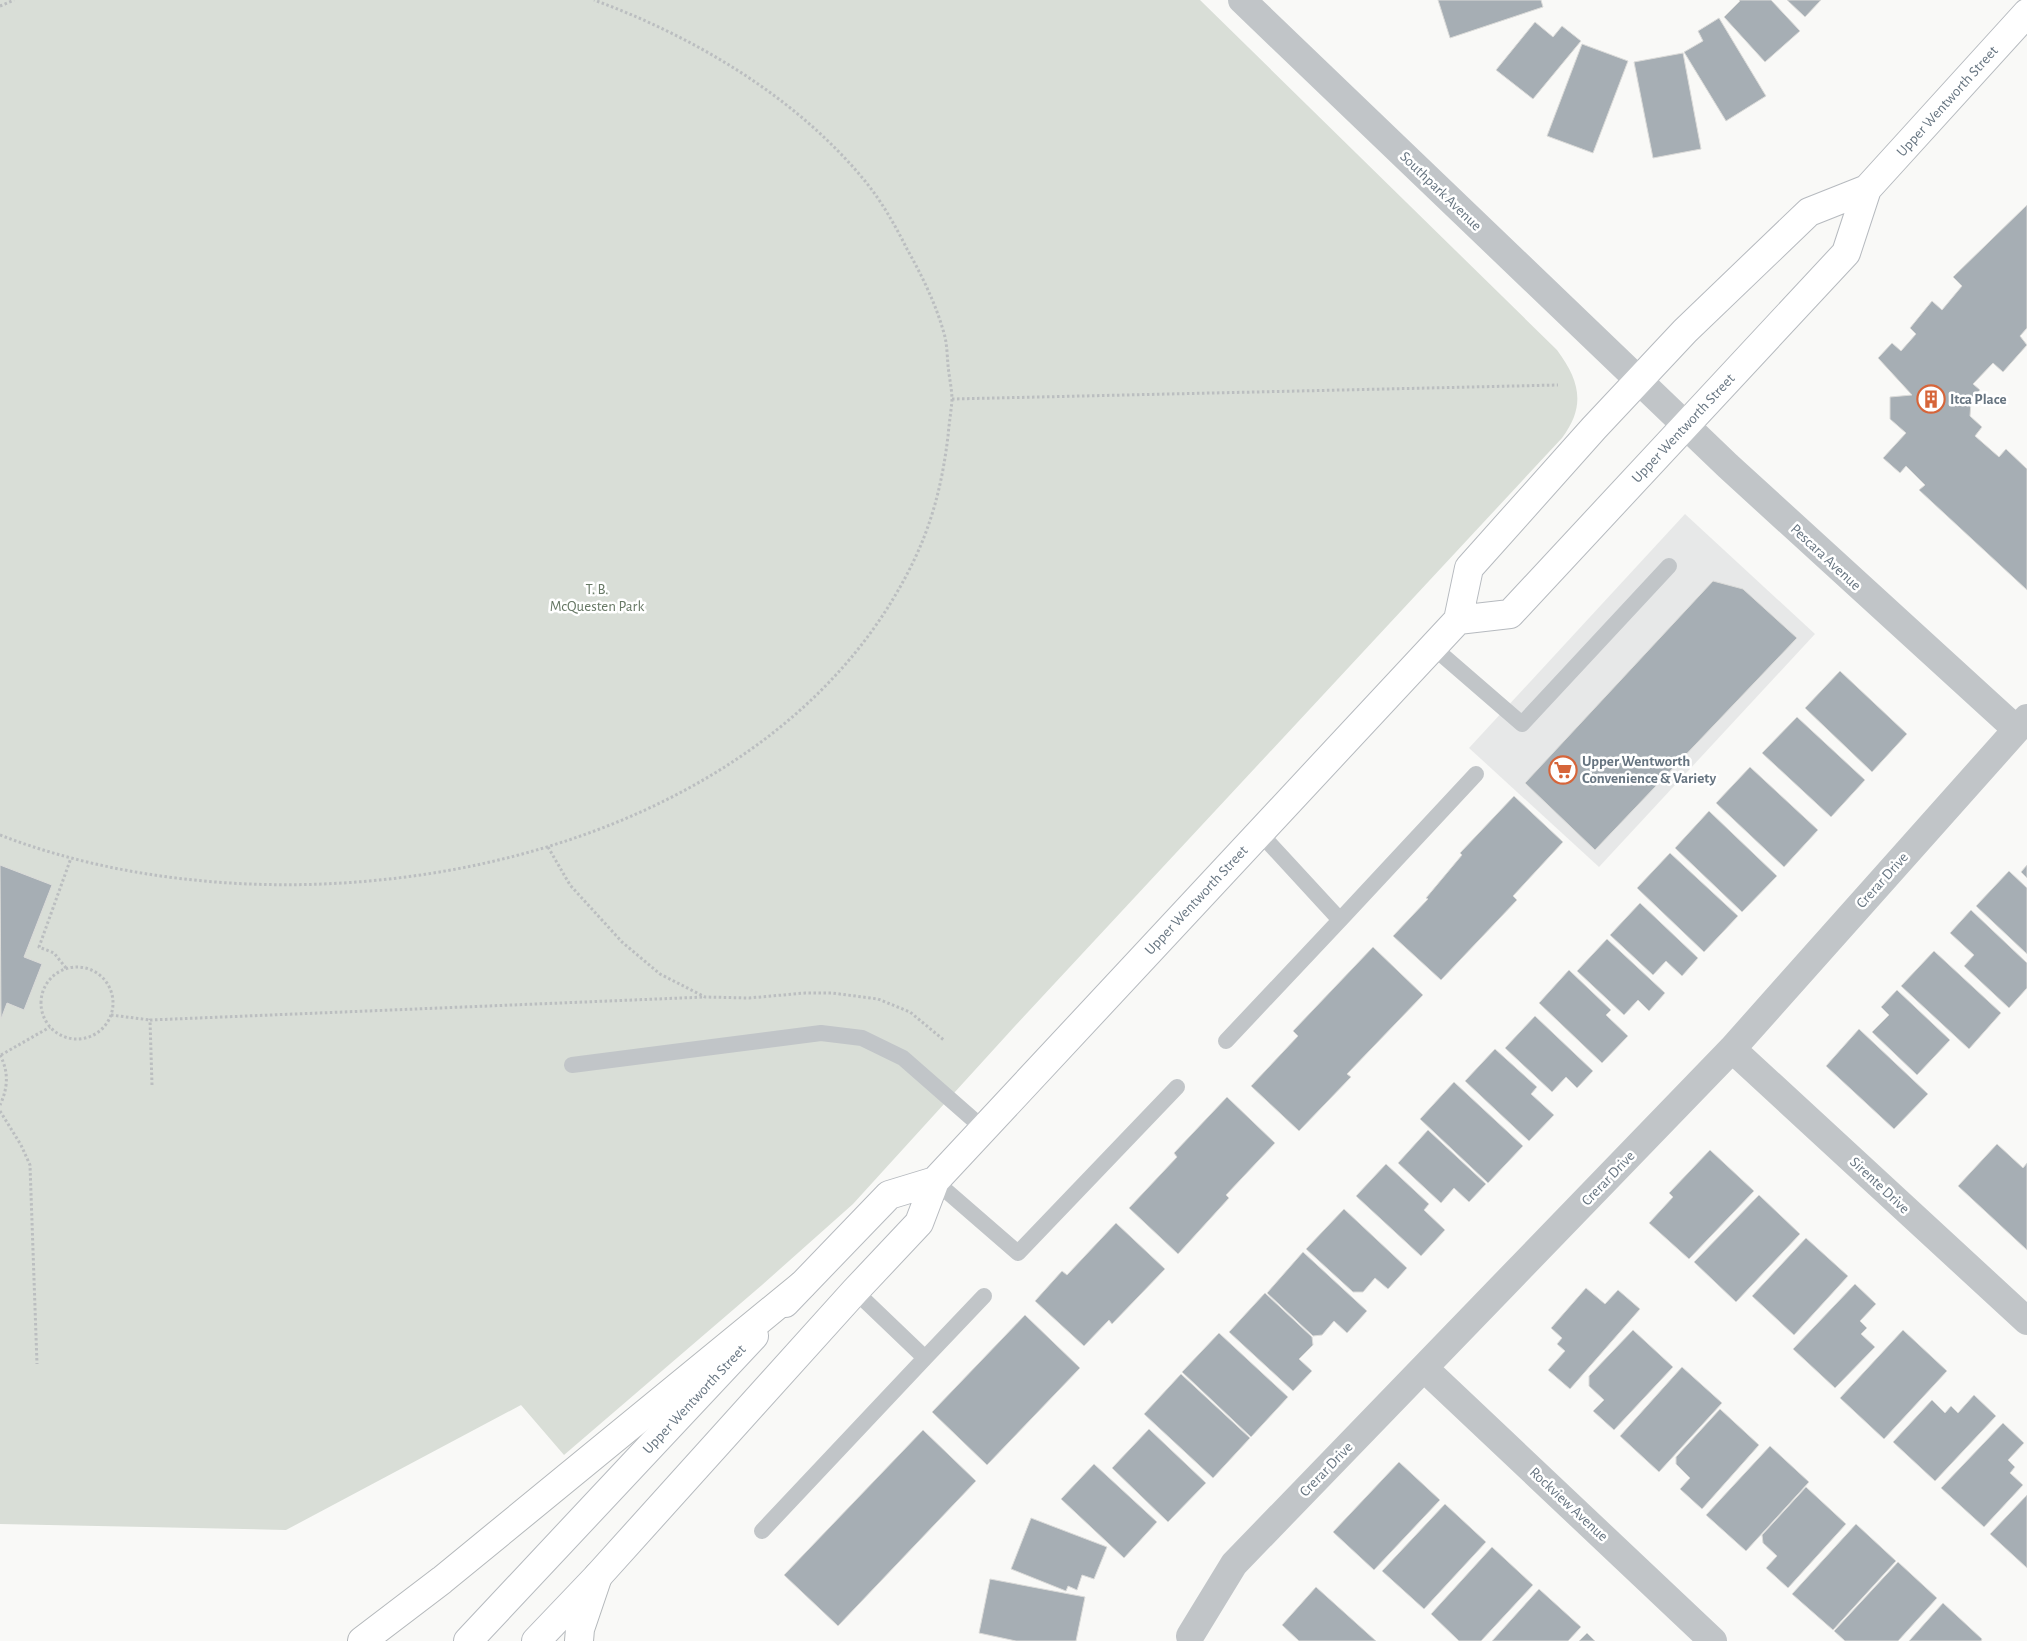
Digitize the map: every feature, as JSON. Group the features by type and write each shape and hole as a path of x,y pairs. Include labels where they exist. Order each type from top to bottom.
{"main road":[{"name":"Upper Wentworth Street","path":"1458,620 1510,614 1686,426 1846,253 1867,189 2027,12"},
{"name":"Upper Wentworth Street","path":"536,1641 598,1576 854,1291 919,1223 935,1181 1458,620 1469,568 1639,381 1685,332 1809,212 1867,189"},
{"name":"Upper Wentworth Street","path":"468,1641 889,1195 935,1181"},
{"path":"362,1641 442,1580 802,1285"},
{"path":"579,1641 580,1629 598,1576"}],"street":[{"name":"Southpark Avenue","path":"1242,0 1639,381"},
{"name":"Pescara Avenue","path":"1639,381 1835,566 2021,724"},
{"name":"Crerar Drive","path":"1190,1636 1234,1564 1732,1049 2021,724"},
{"name":"Sirente Drive","path":"1732,1049 2027,1321"},
{"name":"Rockview Avenue","path":"1424,1368 1713,1641"}],"lane":[{"path":"1433,648 1522,724 1669,566"},
{"path":"1226,1041 1476,774"},
{"path":"1259,832 1340,920"},
{"path":"572,1065 821,1033 862,1038 903,1058 984,1129"},
{"path":"935,1181 1018,1253 1177,1087"},
{"path":"854,1291 925,1358"},
{"path":"762,1531 984,1296"}],"path":[{"path":"0,6 14,0"},
{"path":"1,837 35,849 133,872 178,879 227,883 292,886 353,884 411,877 477,864 548,847 642,812 720,770 796,714 826,686 872,631 892,602 922,542 943,474 952,399 944,332 919,270 890,217 864,180 821,135 780,100 724,62 631,14 594,0"},
{"path":"952,399 1558,385"},
{"path":"548,847 570,885 622,942 660,974 705,998"},
{"path":"66,968 54,953 39,947 71,858"},
{"path":"78,966 89,969 108,983 112,994 113,1005 111,1015 105,1026 96,1034 84,1038 72,1038 60,1034 50,1027 44,1017 41,1005 42,992 47,982 55,974 66,968 78,966"},
{"path":"111,1015 150,1020 705,998 749,998 805,993 832,993 878,999 910,1012 945,1041"},
{"path":"150,1020 152,1085"},
{"path":"0,1105 6,1093 7,1076 0,1055 50,1027"},
{"path":"0,1111 21,1145 30,1165 37,1364"}],"shaded area":[{"path":"1685,514 1815,634 1599,867 1469,748"}],"green space":[{"name":"T. B. McQuesten Park","path":"0,0 1200,0 1557,350 1571,372 1575,383 1577,404 1575,415 1562,438 1015,1026 853,1204 564,1455 521,1405 286,1530 0,1524"}],"building":[{"path":"1438,0 1541,0 1543,7 1450,38"},
{"path":"1739,0 1771,0 1800,31 1765,62 1724,17"},
{"path":"1787,0 1821,0 1805,17"},
{"path":"1719,18 1766,96 1726,121 1684,52 1703,41 1698,31"},
{"path":"1535,22 1553,37 1562,26 1581,41 1533,99 1496,70"},
{"path":"1582,44 1628,61 1593,153 1547,136"},
{"path":"1683,53 1701,149 1653,158 1634,62"},
{"name":"Itca Place","path":"2027,205 2027,328 2020,336 2027,345 2003,372 1993,363 1973,384 1980,390 1971,401 1970,416 1982,427 1975,436 1999,457 2006,449 2027,469 2027,590 1919,490 1925,485 1906,466 1900,473 1883,458 1906,433 1890,419 1890,397 1912,395 1878,358 1892,343 1901,351 1916,334 1910,328 1932,301 1942,310 1962,286 1953,277"},
{"path":"1713,581 1743,589 1797,638 1595,850 1525,783"},
{"path":"1840,671 1907,734 1872,772 1805,708"},
{"path":"1797,717 1865,780 1831,817 1762,753"},
{"path":"1750,767 1818,830 1784,867 1716,803"},
{"path":"1514,796 1563,842 1513,896 1517,900 1441,980 1393,936 1428,899 1426,898 1462,855 1460,853"},
{"path":"1709,811 1777,876 1742,912 1675,848"},
{"path":"1670,853 1738,916 1704,952 1637,888"},
{"path":"0,865 52,885 24,957 42,964 24,1010 7,1003 1,1019"},
{"path":"2027,865 2027,878 2021,872"},
{"path":"2009,871 2027,888 2027,954 1976,906"},
{"path":"1640,903 1698,958 1682,976 1666,961 1653,975 1610,935"},
{"path":"1971,910 2027,963 2027,988 2009,1008 1964,966 1974,955 1950,933"},
{"path":"1607,939 1665,993 1649,1011 1638,1000 1624,1015 1577,971"},
{"path":"1373,947 1423,995 1347,1074 1351,1077 1299,1131 1251,1086 1298,1036 1293,1031"},
{"path":"1934,951 2001,1013 1969,1049 1901,986"},
{"path":"1569,970 1611,1010 1606,1015 1628,1036 1602,1063 1539,1003"},
{"path":"1897,990 1950,1040 1917,1075 1872,1032 1889,1015 1881,1007"},
{"path":"1535,1016 1593,1071 1577,1088 1566,1077 1552,1092 1505,1048"},
{"path":"1859,1029 1928,1094 1894,1129 1826,1066"},
{"path":"1495,1049 1537,1087 1531,1094 1554,1115 1529,1141 1465,1081"},
{"path":"1454,1082 1523,1146 1488,1183 1420,1119"},
{"path":"1227,1097 1275,1143 1226,1195 1229,1198 1178,1254 1129,1208 1177,1157 1174,1153"},
{"path":"1428,1130 1486,1184 1469,1202 1454,1188 1441,1203 1398,1163"},
{"path":"1997,1144 2023,1168 2027,1163 2027,1250 1958,1186"},
{"path":"1710,1150 1754,1191 1689,1259 1649,1223 1673,1197 1669,1193"},
{"path":"1386,1164 1429,1204 1424,1210 1445,1230 1421,1256 1356,1196"},
{"path":"1759,1195 1800,1234 1736,1302 1694,1262"},
{"path":"1344,1209 1407,1268 1388,1289 1375,1278 1363,1292 1353,1292 1306,1249"},
{"path":"1116,1223 1165,1269 1112,1324 1109,1320 1084,1346 1035,1301 1062,1271 1067,1275"},
{"path":"1806,1238 1848,1276 1794,1335 1752,1296"},
{"path":"1303,1252 1367,1311 1347,1333 1334,1321 1322,1335 1313,1336 1267,1293"},
{"path":"1855,1284 1876,1304 1860,1321 1867,1328 1861,1334 1875,1347 1835,1388 1793,1349"},
{"path":"1586,1288 1605,1304 1618,1290 1640,1309 1570,1389 1548,1370 1565,1351 1557,1344 1562,1338 1551,1328"},
{"path":"1265,1293 1312,1337 1313,1345 1299,1359 1312,1371 1293,1391 1229,1332"},
{"path":"1025,1315 1080,1368 987,1465 932,1412"},
{"path":"1633,1330 1673,1367 1614,1430 1593,1411 1604,1400 1589,1386 1589,1376"},
{"path":"1903,1330 1947,1371 1884,1439 1840,1398"},
{"path":"1219,1333 1288,1397 1251,1437 1182,1372"},
{"path":"1682,1367 1722,1403 1659,1472 1620,1436"},
{"path":"1181,1374 1250,1438 1213,1478 1144,1414"},
{"path":"1974,1395 1996,1416 1935,1481 1893,1442 1932,1400 1945,1413 1951,1406 1958,1413"},
{"path":"1720,1409 1759,1445 1702,1509 1680,1489 1690,1478 1676,1464 1676,1457"},
{"path":"2003,1423 2024,1443 2008,1460 2015,1467 2010,1473 2023,1485 1984,1527 1941,1488"},
{"path":"1149,1429 1206,1483 1168,1522 1112,1468"},
{"path":"923,1430 976,1481 838,1626 784,1575"},
{"path":"1770,1446 1809,1482 1746,1551 1706,1515"},
{"path":"1399,1462 1440,1500 1374,1570 1333,1532"},
{"path":"1094,1464 1157,1522 1124,1558 1061,1499"},
{"path":"1806,1487 1846,1524 1788,1588 1766,1568 1777,1556 1763,1543 1762,1535"},
{"path":"2027,1495 2027,1568 1990,1534"},
{"path":"1445,1504 1486,1542 1424,1609 1382,1571"},
{"path":"1031,1518 1107,1547 1094,1579 1082,1575 1077,1590 1068,1586 1066,1591 1011,1569"},
{"path":"1856,1524 1896,1561 1833,1630 1792,1594"},
{"path":"1492,1547 1533,1585 1481,1641 1459,1641 1431,1614"},
{"path":"1898,1562 1937,1598 1898,1641 1845,1641 1834,1631"},
{"path":"990,1579 1085,1597 1076,1641 1016,1641 979,1633"},
{"path":"1316,1587 1376,1641 1299,1641 1282,1625"},
{"path":"1539,1589 1581,1627 1568,1641 1492,1641"},
{"path":"1943,1603 1982,1639 1981,1641 1909,1641"},
{"path":"1587,1633 1595,1641 1579,1641"}],"place":[{"name":"Itca Place","path":"1931,399"},
{"name":"Upper Wentworth Convenience & Variety","path":"1563,770"}]}
